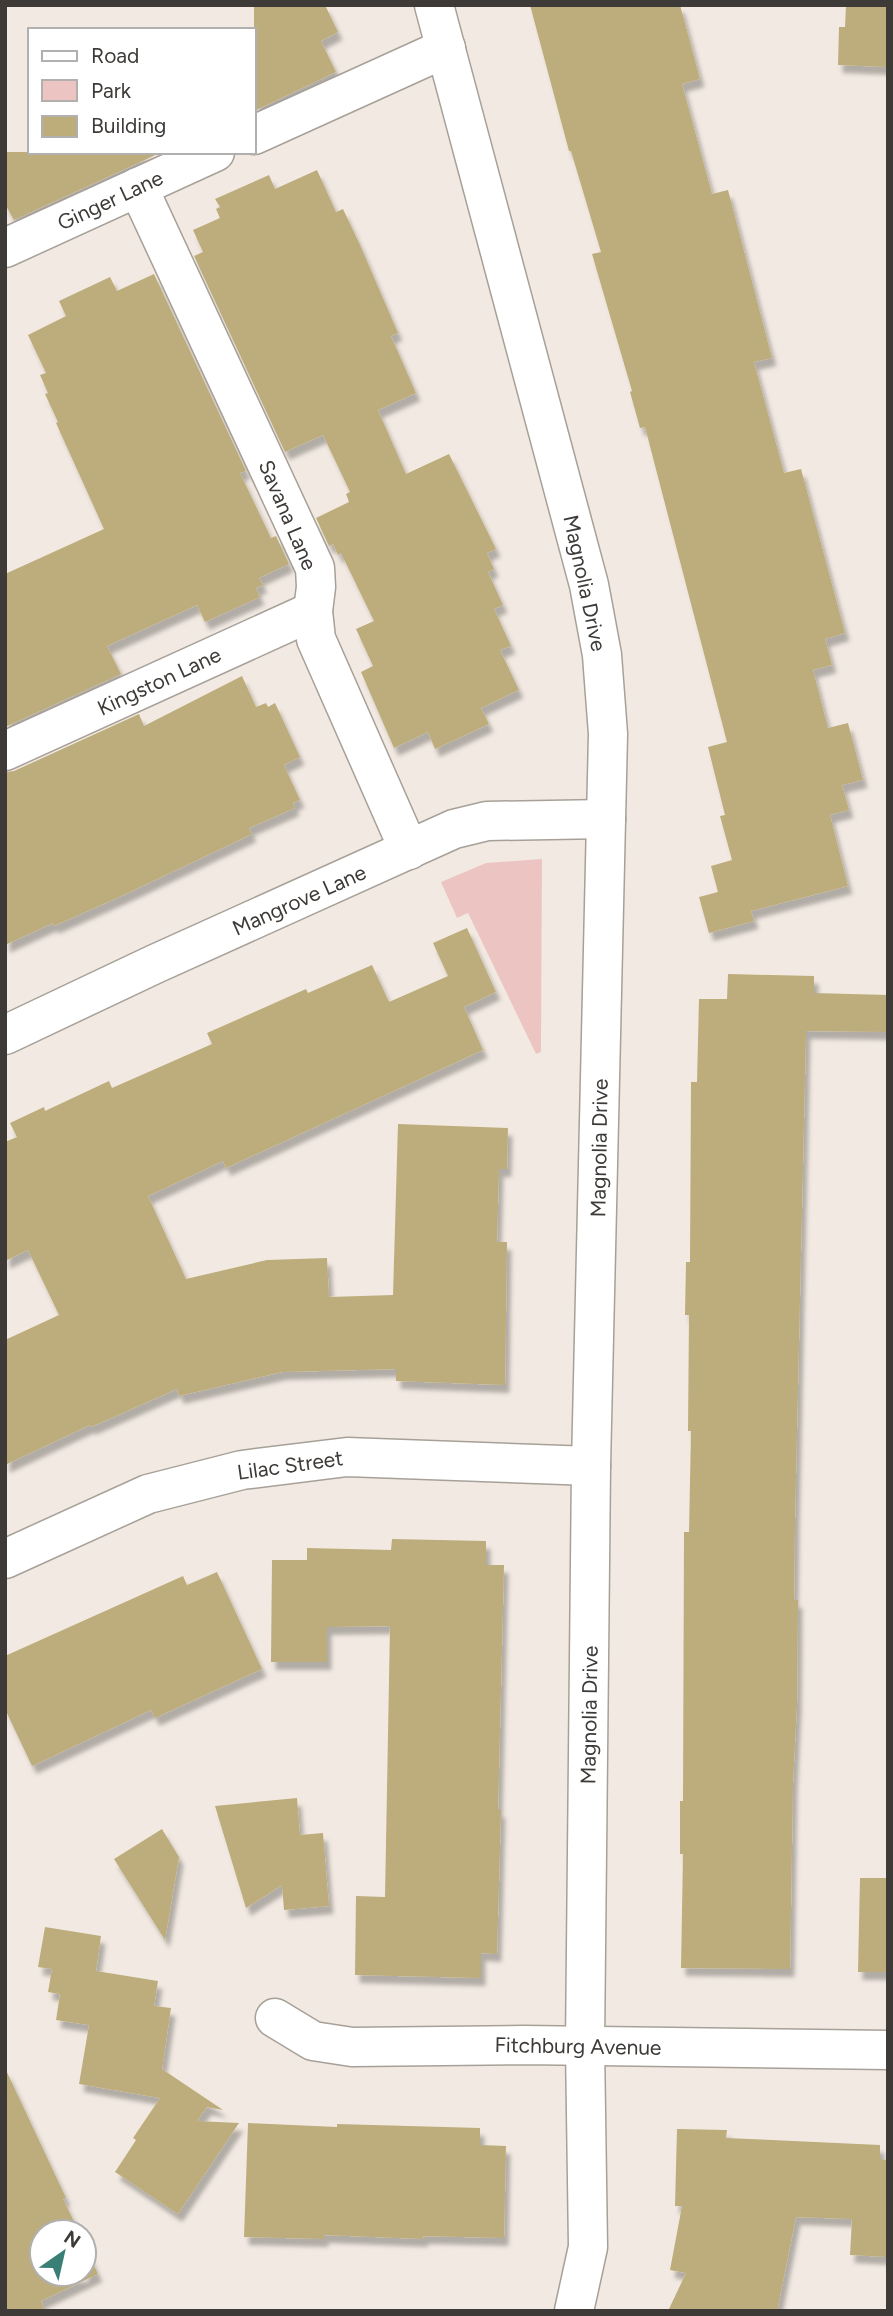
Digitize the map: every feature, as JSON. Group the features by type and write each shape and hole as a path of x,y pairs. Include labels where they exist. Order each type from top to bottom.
{"street":[{"name":"Magnolia Drive","path":"434,5 589,585 602,655 608,734 591,1466 585,2046 588,2247 574,2311"},
{"path":"256,134 446,48"},
{"name":"Ginger Lane","path":"5,248 211,154"},
{"name":"Savana Lane","path":"138,187 315,568 313,611 316,639 409,850"},
{"name":"Kingston Lane","path":"5,751 313,611"},
{"name":"Mangrove Lane","path":"5,1035 454,829 487,821 606,819"},
{"name":"Lilac Street","path":"5,1559 148,1494 243,1470 347,1457 591,1466"},
{"name":"Fitchburg Avenue","path":"275,2018 313,2041 352,2046 888,2050"}],"green space":[{"path":"542,859 541,1052 536,1054 468,913 457,918 441,882 486,863"}],"building":[{"path":"254,5 325,5 338,32 321,41 336,72 256,110"},
{"path":"530,5 680,5 700,79 682,84 712,194 728,190 772,358 754,362 784,473 801,469 845,633 825,639 832,665 813,670 828,728 848,723 863,780 842,785 849,810 830,815 848,886 751,911 754,921 709,933 699,897 718,892 711,866 732,860 720,816 725,815 708,747 727,742 645,427 640,428 630,392 632,391 592,254 601,252 569,151"},
{"path":"846,5 888,5 888,67 838,65 839,27 845,27"},
{"path":"5,152 158,154 14,220 5,204"},
{"path":"317,170 336,212 343,209 360,245 398,333 391,336 416,393 378,410 406,474 449,454 496,549 487,553 494,569 488,572 503,605 494,609 511,646 500,650 519,690 481,708 489,724 435,749 428,732 394,748 361,672 373,666 356,629 374,621 341,553 338,555 333,544 329,546 316,518 349,502 346,494 350,492 323,435 285,452 194,256 203,252 193,230 220,218 216,209 220,207 215,199 269,175 275,189"},
{"path":"154,274 246,471 240,473 271,538 276,536 289,564 259,578 263,585 256,588 260,597 205,622 197,605 107,646 121,674 5,727 5,574 104,529 56,423 58,422 45,394 48,393 40,375 46,373 28,335 66,316 59,301 110,277 117,291"},
{"path":"242,676 256,707 266,703 268,707 275,703 300,757 284,765 300,800 293,803 295,808 249,828 252,834 128,893 5,945 5,772 14,771 139,714 144,726"},
{"path":"467,928 496,992 464,1007 483,1050 226,1168 223,1161 148,1196 186,1279 267,1260 327,1258 329,1297 393,1295 398,1124 508,1128 507,1169 499,1169 497,1242 507,1242 505,1385 396,1381 396,1369 282,1372 179,1396 177,1389 91,1427 90,1425 5,1465 5,1340 59,1315 28,1250 5,1261 5,1142 17,1137 10,1123 44,1107 45,1111 109,1081 112,1088 212,1044 207,1033 306,989 308,993 372,965 389,1002 448,976 433,943"},
{"path":"728,974 814,976 814,993 888,995 888,1032 806,1031 795,1519 794,1600 798,1600 797,1704 790,1969 681,1968 683,1854 680,1854 680,1801 683,1801 684,1532 689,1532 691,1431 688,1431 689,1315 685,1315 686,1262 690,1262 691,1082 697,1082 699,999 727,999"},
{"path":"392,1539 486,1541 486,1565 504,1565 497,1954 481,1953 481,1978 355,1975 356,1896 385,1897 390,1626 327,1627 327,1662 271,1662 272,1560 307,1560 307,1548 391,1550"},
{"path":"217,1572 262,1669 155,1718 151,1710 32,1766 5,1709 5,1656 183,1576 187,1585"},
{"path":"297,1798 300,1835 323,1833 329,1906 284,1910 282,1885 246,1908 215,1806"},
{"path":"162,1829 179,1857 165,1940 114,1859"},
{"path":"860,1878 888,1878 888,1972 858,1972"},
{"path":"45,1927 101,1936 96,1971 158,1981 154,2006 171,2008 162,2069 223,2110 207,2107 197,2121 239,2123 178,2214 115,2172 136,2140 133,2138 160,2098 79,2084 89,2025 56,2020 60,1994 48,1992 52,1969 38,1967"},
{"path":"5,2068 66,2198 63,2199 72,2218 28,2218 28,2288 68,2288 41,2301 45,2311 5,2311"},
{"path":"248,2123 480,2128 480,2145 506,2146 504,2238 423,2236 424,2239 324,2235 324,2239 244,2237"},
{"path":"677,2129 727,2130 726,2138 880,2145 880,2159 888,2160 888,2257 850,2255 852,2219 796,2217 777,2311 668,2311 686,2273 670,2270 682,2206 675,2206"}]}
